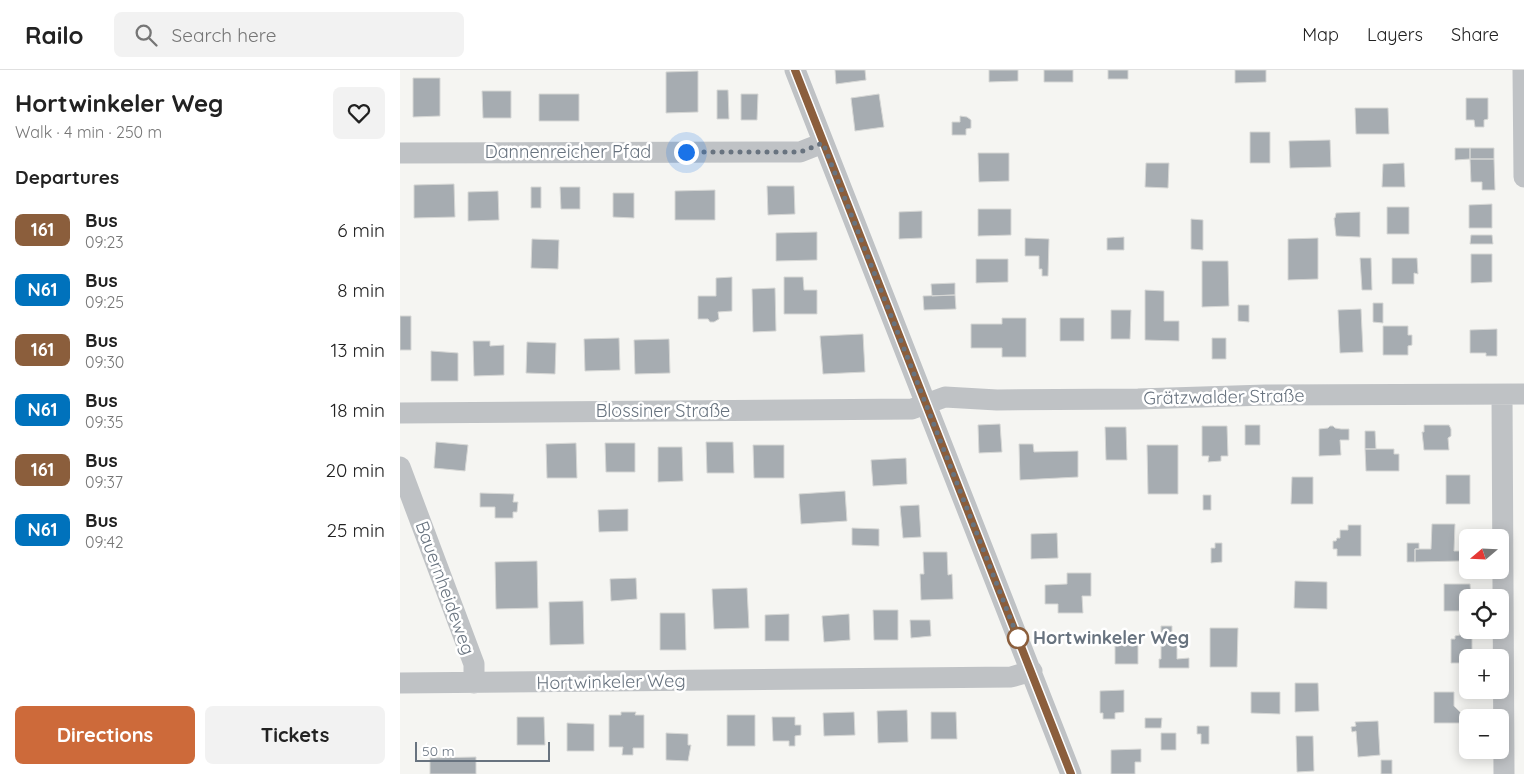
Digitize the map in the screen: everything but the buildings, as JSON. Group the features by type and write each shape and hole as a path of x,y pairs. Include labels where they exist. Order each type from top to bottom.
{"street":[{"path":"795,70 1071,774"},
{"path":"1523,70 1524,177"},
{"name":"Dannenreicher Pfad","path":"400,152 800,152 823,143"},
{"name":"Grätzwalder Straße","path":"925,404 945,397 997,400 1276,395 1524,394"},
{"path":"1502,395 1504,774"},
{"name":"Blossiner Straße","path":"400,413 912,409 925,404"},
{"name":"Bauernheideweg","path":"400,467 474,664 474,683"},
{"name":"Hortwinkeler Weg","path":"400,683 1011,677 1032,671"}],"bus line":[{"name":"161","path":"795,70 1071,774"}],"place":[{"name":"Hortwinkeler Weg","path":"1018,638"}],"route":[{"path":"686,152 800,152 823,143 1018,638"}]}
